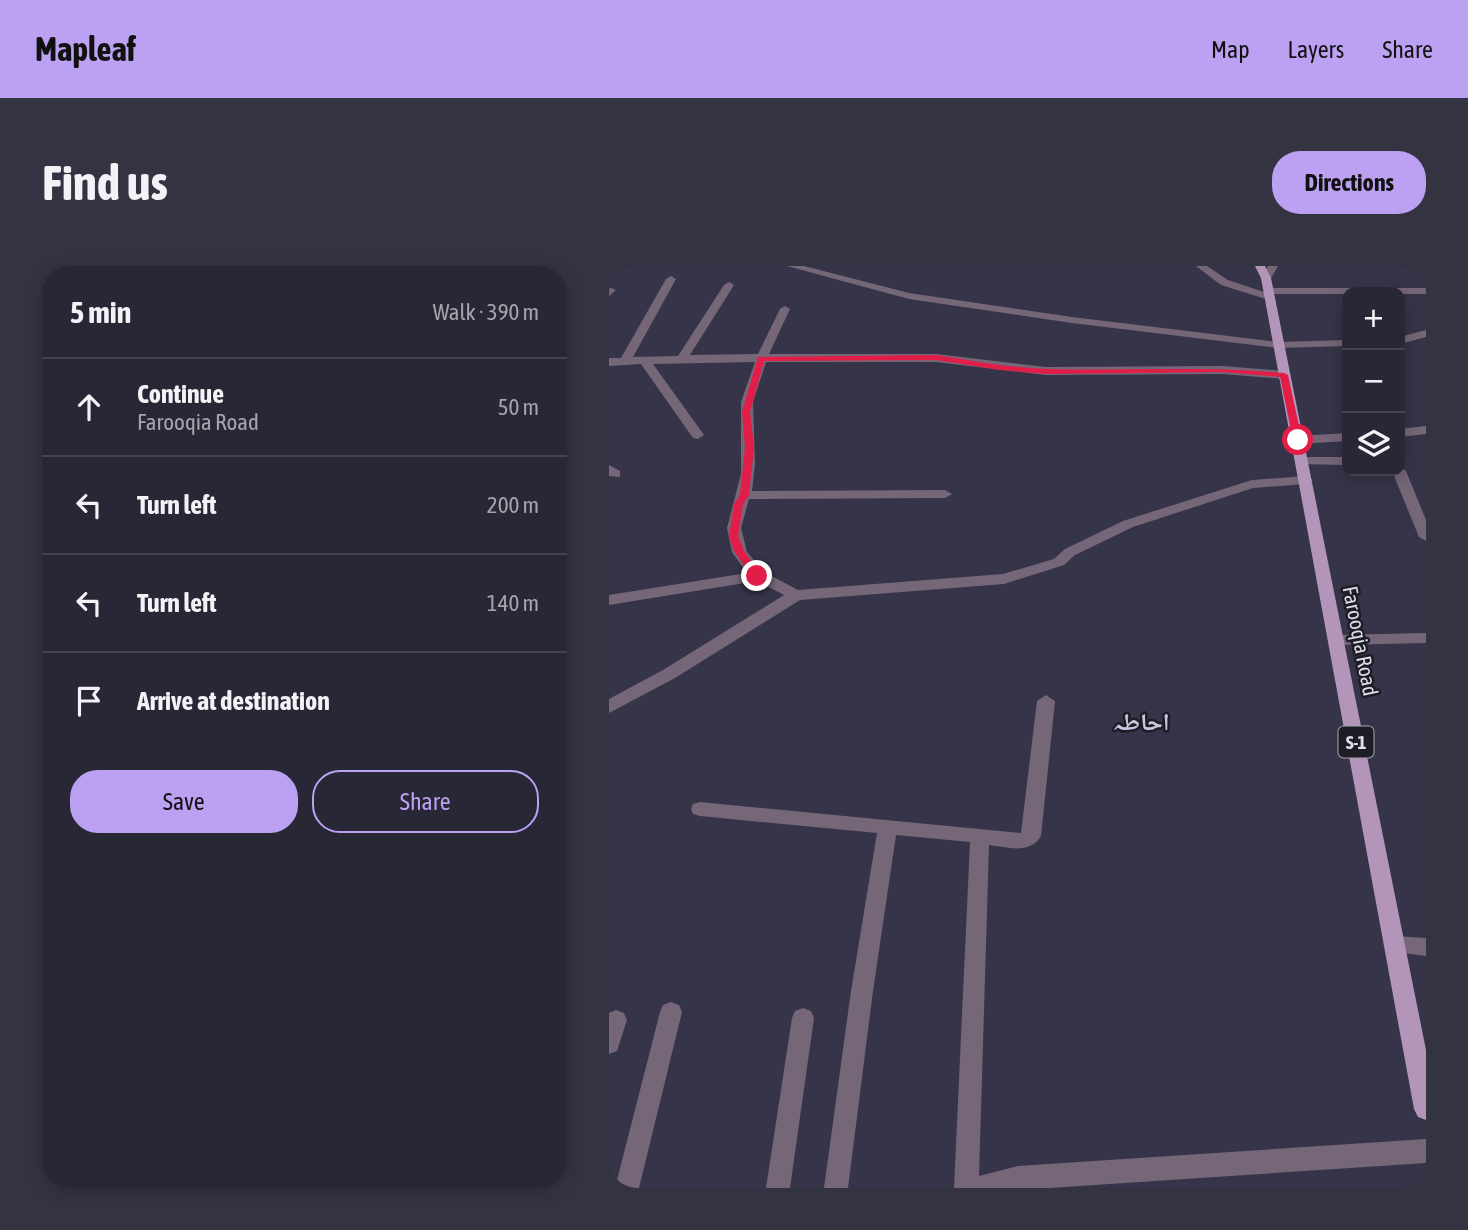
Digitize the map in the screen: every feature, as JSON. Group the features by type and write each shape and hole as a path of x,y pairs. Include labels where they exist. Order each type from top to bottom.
{"main road":[{"name":"Farooqia Road","path":"1260,266 1266,278 1306,480 1426,1109"}],"street":[{"path":"792,266 909,296 1072,320 1278,345 1342,343"},
{"path":"1201,266 1211,276 1240,290 1269,294 1426,291"},
{"path":"1266,278 1273,266"},
{"path":"625,360 671,279"},
{"path":"682,359 729,285"},
{"path":"785,309 761,359 746,412 750,447 744,495 739,504 733,536 739,551 757,576 796,595"},
{"path":"1406,340 1426,333"},
{"path":"1406,340 1426,342"},
{"path":"609,362 682,359 936,358 1000,368 1046,371 1223,370 1284,375"},
{"path":"644,360 698,435"},
{"path":"1405,432 1426,430"},
{"path":"1298,440 1342,437"},
{"path":"1302,461 1342,461"},
{"path":"1401,476 1426,537"},
{"path":"609,706 670,674 796,595 1004,579 1059,562 1070,552 1128,524 1252,484 1306,480"},
{"path":"744,495 945,494"},
{"path":"1411,498 1426,498"},
{"path":"609,600 757,576"},
{"path":"1337,640 1426,638"},
{"path":"700,809 1024,841 1031,836 1046,701"},
{"path":"836,1188 862,991 888,827"},
{"path":"966,1188 980,836"},
{"path":"1395,945 1426,947"},
{"path":"627,1188 671,1012"},
{"path":"778,1188 803,1018"},
{"path":"609,1044 616,1020"},
{"path":"980,1188 1018,1178 1426,1151"}],"district":[{"name":"احاطہ","path":"1141,722"}],"route":[{"path":"757,576 739,551 733,536 739,504 744,495 750,447 746,412 761,359 936,358 1000,368 1046,371 1223,370 1284,375 1298,440"}]}
